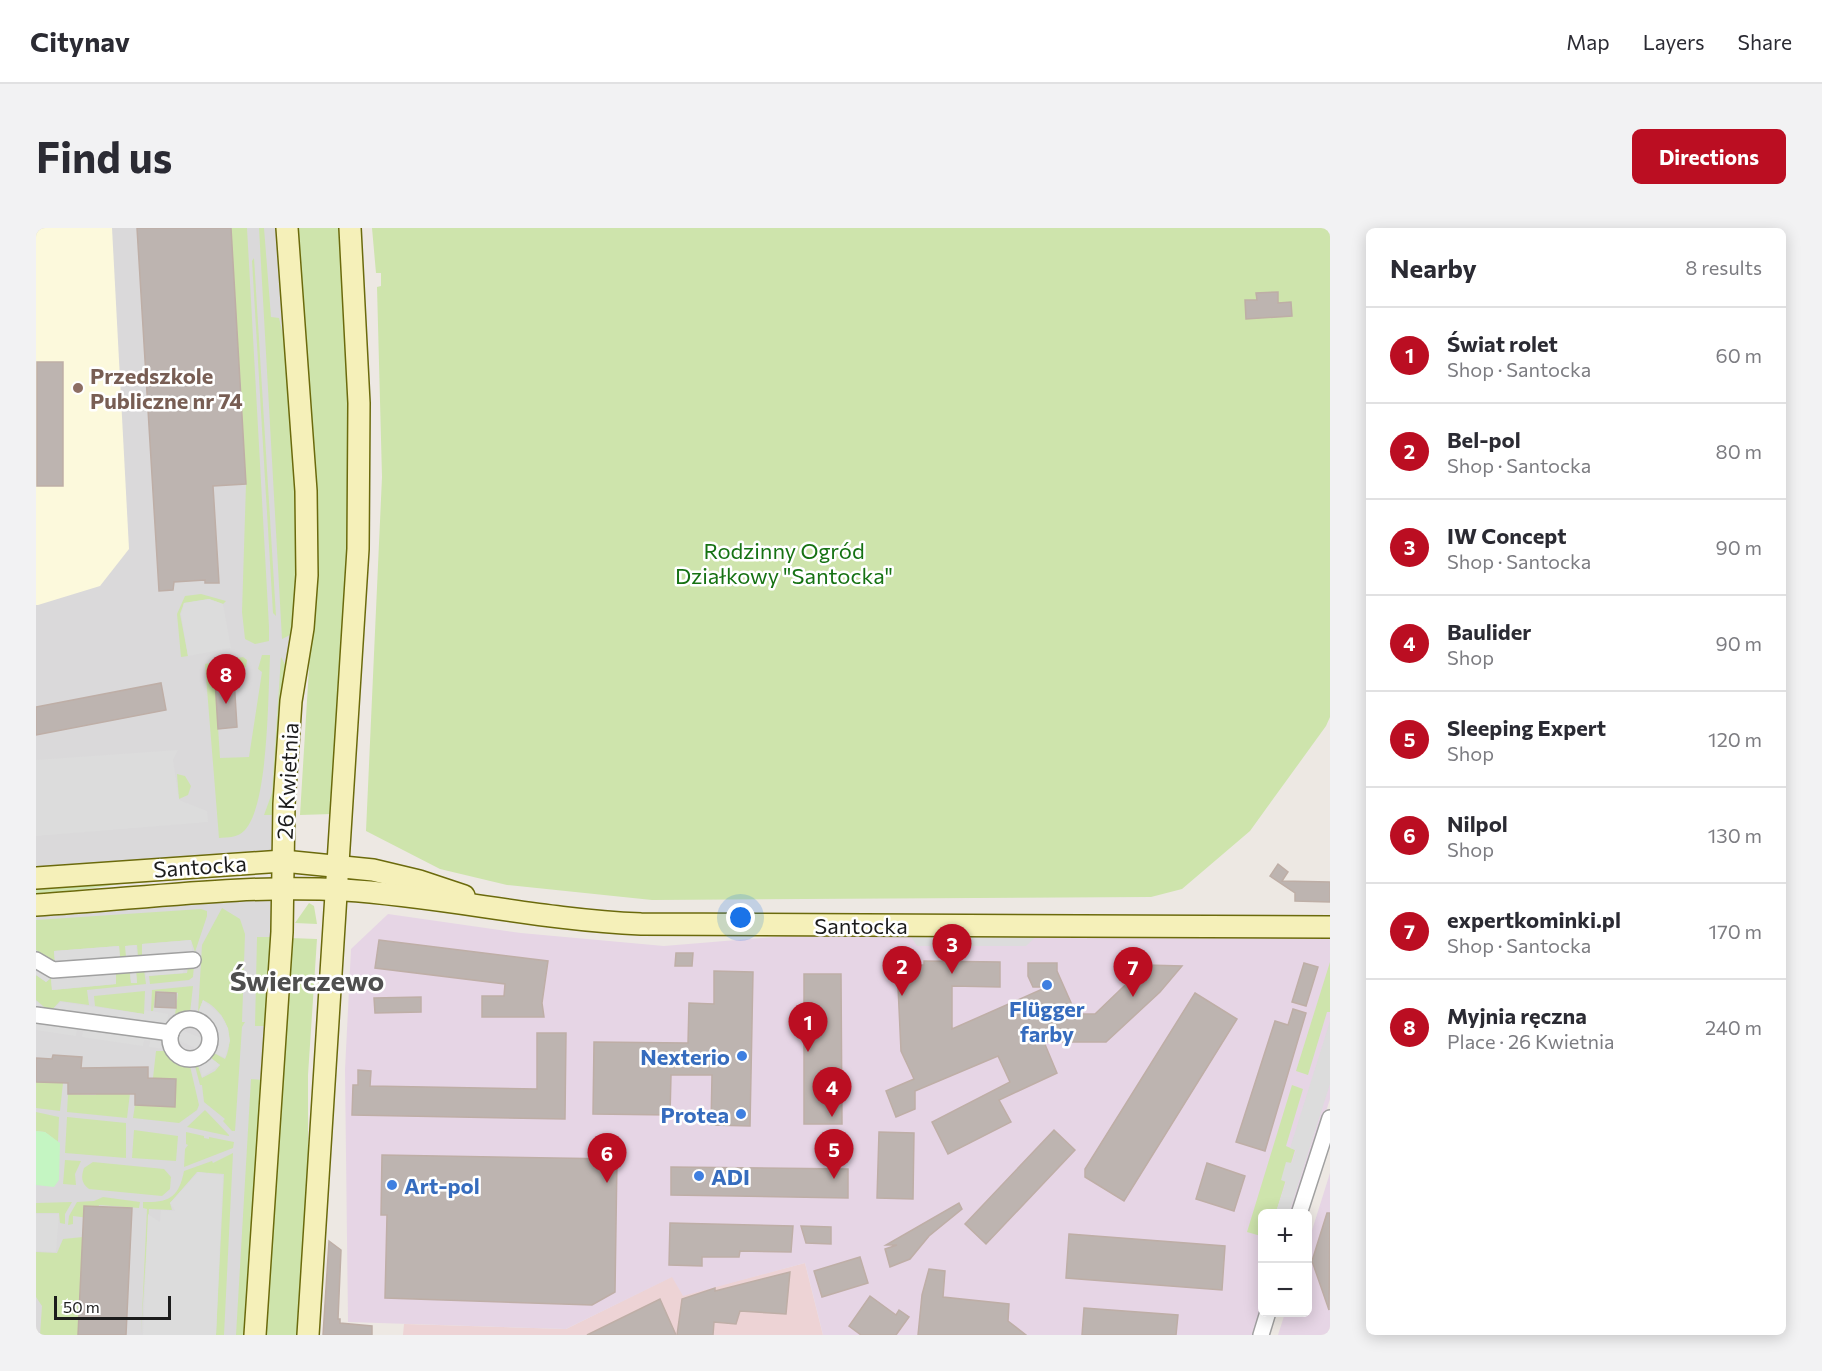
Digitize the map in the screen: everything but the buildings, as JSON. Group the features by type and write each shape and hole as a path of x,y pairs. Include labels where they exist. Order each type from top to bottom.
{"street":[{"name":"26 Kwietnia","path":"255,1335 283,889 293,683 304,618 308,543 287,228"},
{"path":"308,1335 355,600 360,465 359,385 350,228"},
{"name":"Santocka","path":"36,878 283,861 338,865 419,881 501,909"},
{"name":"Santocka","path":"36,905 283,889 336,890 574,920 641,924 1330,927"},
{"path":"36,960 53,970 193,960"},
{"path":"36,1015 171,1033"},
{"path":"1301,1209 1330,1118"},
{"path":"1262,1335 1267,1317"}],"shaded area":[{"path":"36,228 281,228 303,499 277,858 36,874"},
{"name":"Przedszkole Publiczne nr 74","path":"36,228 112,228 129,549 100,586 38,605 36,605"},
{"path":"209,599 223,604 231,648 188,656 181,614 184,603"},
{"path":"178,750 173,760 179,800 207,811 208,822 36,836 36,760"},
{"path":"278,895 251,1335 36,1335 36,911"},
{"path":"388,914 521,933 664,946 847,931 1330,931 1330,1099 1294,1209 1258,1209 1260,1317 1254,1335 823,1335 805,1263 683,1296 672,1277 566,1329 348,1322 345,1070 351,949"},
{"path":"909,934 1039,934 1026,946 917,946"},
{"path":"191,940 192,950 183,973 146,976 145,970 136,971 137,983 131,983 130,972 116,973 116,984 52,990 51,978 46,982 36,975 36,951 55,963 54,951 119,946 120,958 126,957 125,946 136,945 137,956 142,956 142,944"},
{"path":"203,1000 221,1015 228,1028 230,1041 225,1058 215,1053 211,1058 220,1065 202,1077 198,1049 177,1040 164,1043 165,1049 149,1047 150,1041 144,1040 143,1046 82,1037 83,1031 77,1030 76,1036 36,1030 36,1001 49,1012 61,1002 144,1014 145,1010 168,1014 167,1024 201,1038 198,1013"},
{"path":"1330,1021 1330,1084 1290,1209 1277,1209 1286,1182 1281,1180 1286,1162 1292,1163 1296,1150 1290,1148"},
{"path":"198,1172 223,1175 216,1335 143,1335 148,1214 160,1222 161,1210 175,1211 170,1203"},
{"path":"1330,1173 1330,1335 1278,1335 1284,1317 1312,1317 1312,1230"},
{"path":"36,1214 59,1214 56,1252 36,1251"},
{"path":"805,1263 823,1335 403,1335 404,1324 566,1329 673,1276 683,1295"}],"green space":[{"path":"231,228 247,228 269,627 269,641 255,644 245,639 242,612 246,484"},
{"path":"259,228 264,228 271,317 279,318 287,352 299,548 292,634 282,639"},
{"path":"295,228 341,228 350,378 349,540 332,814 300,815 312,619"},
{"name":"Rodzinny Ogród Działkowy \"Santocka\"","path":"372,228 1330,228 1330,717 1326,726 1250,831 1182,889 1151,897 652,900 507,885 440,869 366,831 382,477 377,287 381,286 381,273 376,273"},
{"path":"254,258 276,616 273,613 252,261"},
{"path":"201,594 226,601 223,604 209,599 184,603 180,614 188,656 181,657 177,614 185,596"},
{"path":"262,655 270,655 265,751 258,799 253,817 242,833 219,838 205,664 243,657 247,660 246,667 234,669 234,678 215,680 220,758 249,757 262,672 258,669"},
{"path":"281,657 286,666 275,815 264,815 272,793"},
{"path":"177,774 185,776 191,786 188,795 179,799"},
{"path":"233,872 234,876 121,884 36,896 36,885"},
{"path":"309,903 314,906 317,924 295,923"},
{"path":"222,908 240,919 245,934 242,1022 245,1022 242,1027 235,1131 232,1131 223,1121 225,1119 204,1102 202,1085 200,1085 195,1066 198,1066 202,1078 215,1071 220,1065 211,1058 214,1053 225,1059 228,1050 229,1033 223,1017 203,1000 198,1013 202,945"},
{"path":"201,909 207,911 207,916 195,952 191,940 142,944 142,956 138,956 137,945 126,946 127,958 120,958 119,946 54,951 55,963 36,950 36,920"},
{"path":"257,937 272,937 265,1026 255,1026"},
{"path":"290,938 317,939 308,1075 308,1184 299,1335 265,1335"},
{"path":"1330,962 1330,1012 1327,1012 1308,1075 1296,1071"},
{"path":"194,966 193,977 189,980 150,984 149,976 187,973 188,967"},
{"path":"144,970 146,984 87,990 89,1005 60,1001 50,1012 36,1000 36,975 46,982 51,978 52,990 116,984 116,973 130,972 131,983 137,983 136,971"},
{"path":"193,986 190,1013 175,1015 178,993 156,991 153,1011 151,1011 152,990"},
{"path":"145,991 144,1014 95,1006 94,996"},
{"path":"156,1051 166,1051 177,1062 190,1066 199,1105 197,1110 179,1123 133,1118 135,1105 175,1106 176,1080 153,1078"},
{"path":"251,1079 263,1080 247,1335 236,1335"},
{"path":"36,1082 63,1083 60,1111 36,1108"},
{"path":"1292,1085 1303,1089 1286,1146 1295,1150 1277,1209 1258,1209 1258,1235 1247,1232"},
{"path":"97,1092 130,1093 127,1118 67,1112 68,1094 96,1095"},
{"path":"205,1110 229,1135 229,1136 187,1127"},
{"path":"36,1112 59,1117 58,1142 45,1132 36,1131"},
{"path":"67,1117 126,1123 126,1158 65,1153"},
{"path":"134,1130 178,1136 176,1161 132,1158"},
{"path":"36,1131 45,1132 60,1143 59,1180 54,1187 36,1185"},
{"path":"186,1132 204,1136 204,1138 234,1142 233,1148 184,1167 185,1149 188,1145 186,1144"},
{"path":"233,1153 224,1335 216,1335 224,1174 197,1172 170,1203 172,1210 149,1209 141,1335 147,1209 143,1208 143,1202 160,1201 171,1197 179,1187 184,1171 212,1161 213,1163"},
{"path":"65,1160 81,1161 75,1174 76,1185 63,1184"},
{"path":"93,1162 164,1169 171,1177 170,1189 162,1196 89,1189 82,1180 82,1174 84,1168"},
{"path":"103,1197 140,1202 139,1208 99,1205 97,1219 73,1216 73,1224 68,1225 69,1216 77,1202 94,1201"},
{"path":"72,1202 65,1214 65,1224 60,1223 59,1213 36,1213 36,1203"},
{"path":"93,1236 92,1335 40,1335 42,1306 36,1297 36,1252 57,1253 63,1239"}],"place":[{"name":"Przedszkole Publiczne nr 74","path":"78,388"},
{"name":"Myjnia ręczna","path":"226,704"},
{"name":"IW Concept","path":"952,974"},
{"name":"Flügger farby","path":"1047,985"},
{"name":"Bel-pol","path":"902,996"},
{"name":"expertkominki.pl","path":"1133,997"},
{"name":"Świat rolet","path":"808,1052"},
{"name":"Nexterio","path":"742,1056"},
{"name":"Protea","path":"741,1114"},
{"name":"Baulider","path":"832,1117"},
{"name":"ADI","path":"699,1176"},
{"name":"Sleeping Expert","path":"834,1179"},
{"name":"Nilpol","path":"607,1183"},
{"name":"Art-pol","path":"392,1185"}],"district":[{"name":"Świerczewo","path":"307,980"}]}
